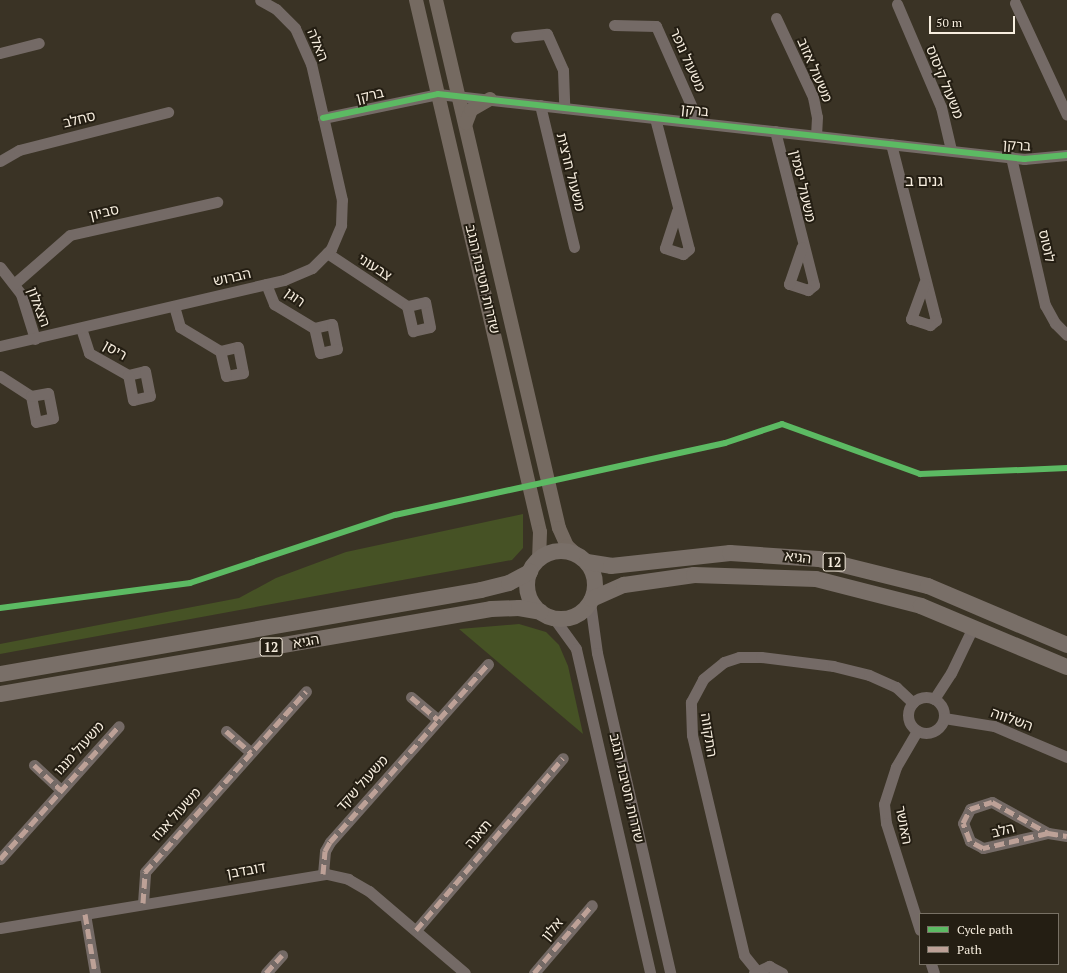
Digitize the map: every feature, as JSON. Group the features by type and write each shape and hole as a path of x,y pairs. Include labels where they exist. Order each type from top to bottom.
{"highway":[{"name":"12","path":"534,566 557,551 581,558"},
{"name":"הגיא","path":"581,558 611,566 730,553 819,559 928,586 1067,645"},
{"path":"581,558 595,580 591,600"},
{"path":"534,566 529,596 547,615"},
{"name":"הגיא","path":"0,674 485,590 509,584 534,566"},
{"name":"הגיא","path":"591,600 624,585 694,575 774,575 816,579 885,594 973,627 1067,667"},
{"name":"12","path":"547,615 572,617 591,600"},
{"name":"הגיא","path":"0,694 487,609 519,608 547,615"}],"main road":[{"name":"שדרות חטיבת הנגב","path":"416,0 537,520 541,545 534,566"},
{"name":"שדרות חטיבת הנגב","path":"436,0 563,540 581,558"},
{"path":"466,123 471,110 490,99"}],"street":[{"name":"האלה","path":"260,0 286,18 302,39 323,118"},
{"path":"1015,3 1063,95 1067,115"},
{"name":"משעול קיסוס","path":"897,4 942,106 951,150"},
{"name":"משעול אזוב","path":"776,18 813,97 817,117 816,135"},
{"name":"משעול נופר","path":"614,25 656,26 699,122"},
{"path":"516,37 547,34 563,70 564,108"},
{"path":"0,53 39,43"},
{"name":"ברקן","path":"323,118 438,94 1011,157 1067,155"},
{"name":"משעול חרצית","path":"540,105 574,247"},
{"name":"סחלב","path":"0,162 20,150 168,112"},
{"name":"הברוש","path":"0,346 174,306 299,275 327,253 337,238 342,213 323,118"},
{"path":"655,118 677,211"},
{"name":"משעול יסמין","path":"775,131 802,247"},
{"path":"891,144 924,282"},
{"name":"לוטוס","path":"1011,157 1045,305 1055,323 1067,335"},
{"name":"סביון","path":"14,284 70,236 217,202"},
{"name":"צבעוני","path":"327,253 407,306"},
{"name":"הצאלון","path":"0,267 14,284 24,302 35,339"},
{"name":"רוגן","path":"266,284 274,304 314,328"},
{"path":"174,306 180,327 220,351"},
{"name":"ריסן","path":"81,328 89,353 128,375"},
{"path":"0,376 31,396"},
{"name":"שדרות חטיבת הנגב","path":"591,600 597,653 670,973"},
{"name":"שדרות חטיבת הנגב","path":"547,615 576,649 650,973"},
{"path":"934,699 952,673 973,627"},
{"name":"התקווה","path":"755,972 744,955 692,736 691,702 703,679 724,662 739,657 761,657 833,666 870,675 896,687 913,703"},
{"name":"משעול שקד","path":"323,874 325,851 330,842 488,664"},
{"name":"משעול אגוז","path":"143,903 145,872 306,691"},
{"path":"411,697 438,720"},
{"path":"920,698 934,699 944,709 944,718 933,732 917,731 909,722 913,703 920,698"},
{"name":"השלווה","path":"944,718 994,726 1067,757"},
{"name":"משעול מנגו","path":"0,859 119,726"},
{"path":"226,731 251,753"},
{"name":"האושר","path":"917,731 896,766 884,804 886,823 919,927"},
{"name":"תאנה","path":"416,930 563,758"},
{"name":"משעול מנגו","path":"34,765 61,790"},
{"name":"הלב","path":"1048,833 983,848 970,841 963,823 970,809 992,802 1048,833 1067,836"},
{"name":"דובדבן","path":"0,928 323,874 362,886 416,930 465,973"},
{"name":"אלון","path":"534,973 592,905"},
{"path":"85,914 95,973"},
{"path":"266,973 282,955"},
{"path":"755,972 769,966 782,973"}],"green space":[{"path":"523,514 523,548 512,560 0,654 0,644 239,598 276,578 346,552"},
{"path":"519,624 546,632 559,645 568,666 583,734 459,629"}],"marked path":[{"path":"323,874 325,851 330,842 488,664"},
{"path":"143,903 145,872 306,691"},
{"path":"411,697 438,720"},
{"path":"0,859 119,726"},
{"path":"226,731 251,753"},
{"path":"416,930 563,758"},
{"path":"34,765 61,790"},
{"path":"1048,833 983,848 970,841 963,823 970,809 992,802 1048,833 1067,836"},
{"path":"534,973 592,905"},
{"path":"85,914 95,973"},
{"path":"266,973 282,955"}],"cycle path":[{"path":"323,118 438,94 1024,159 1067,155"},
{"path":"0,608 190,583 395,515 725,443 782,424 920,474 1067,468"}],"district":[{"name":"גנים ב","path":"924,181"}]}
